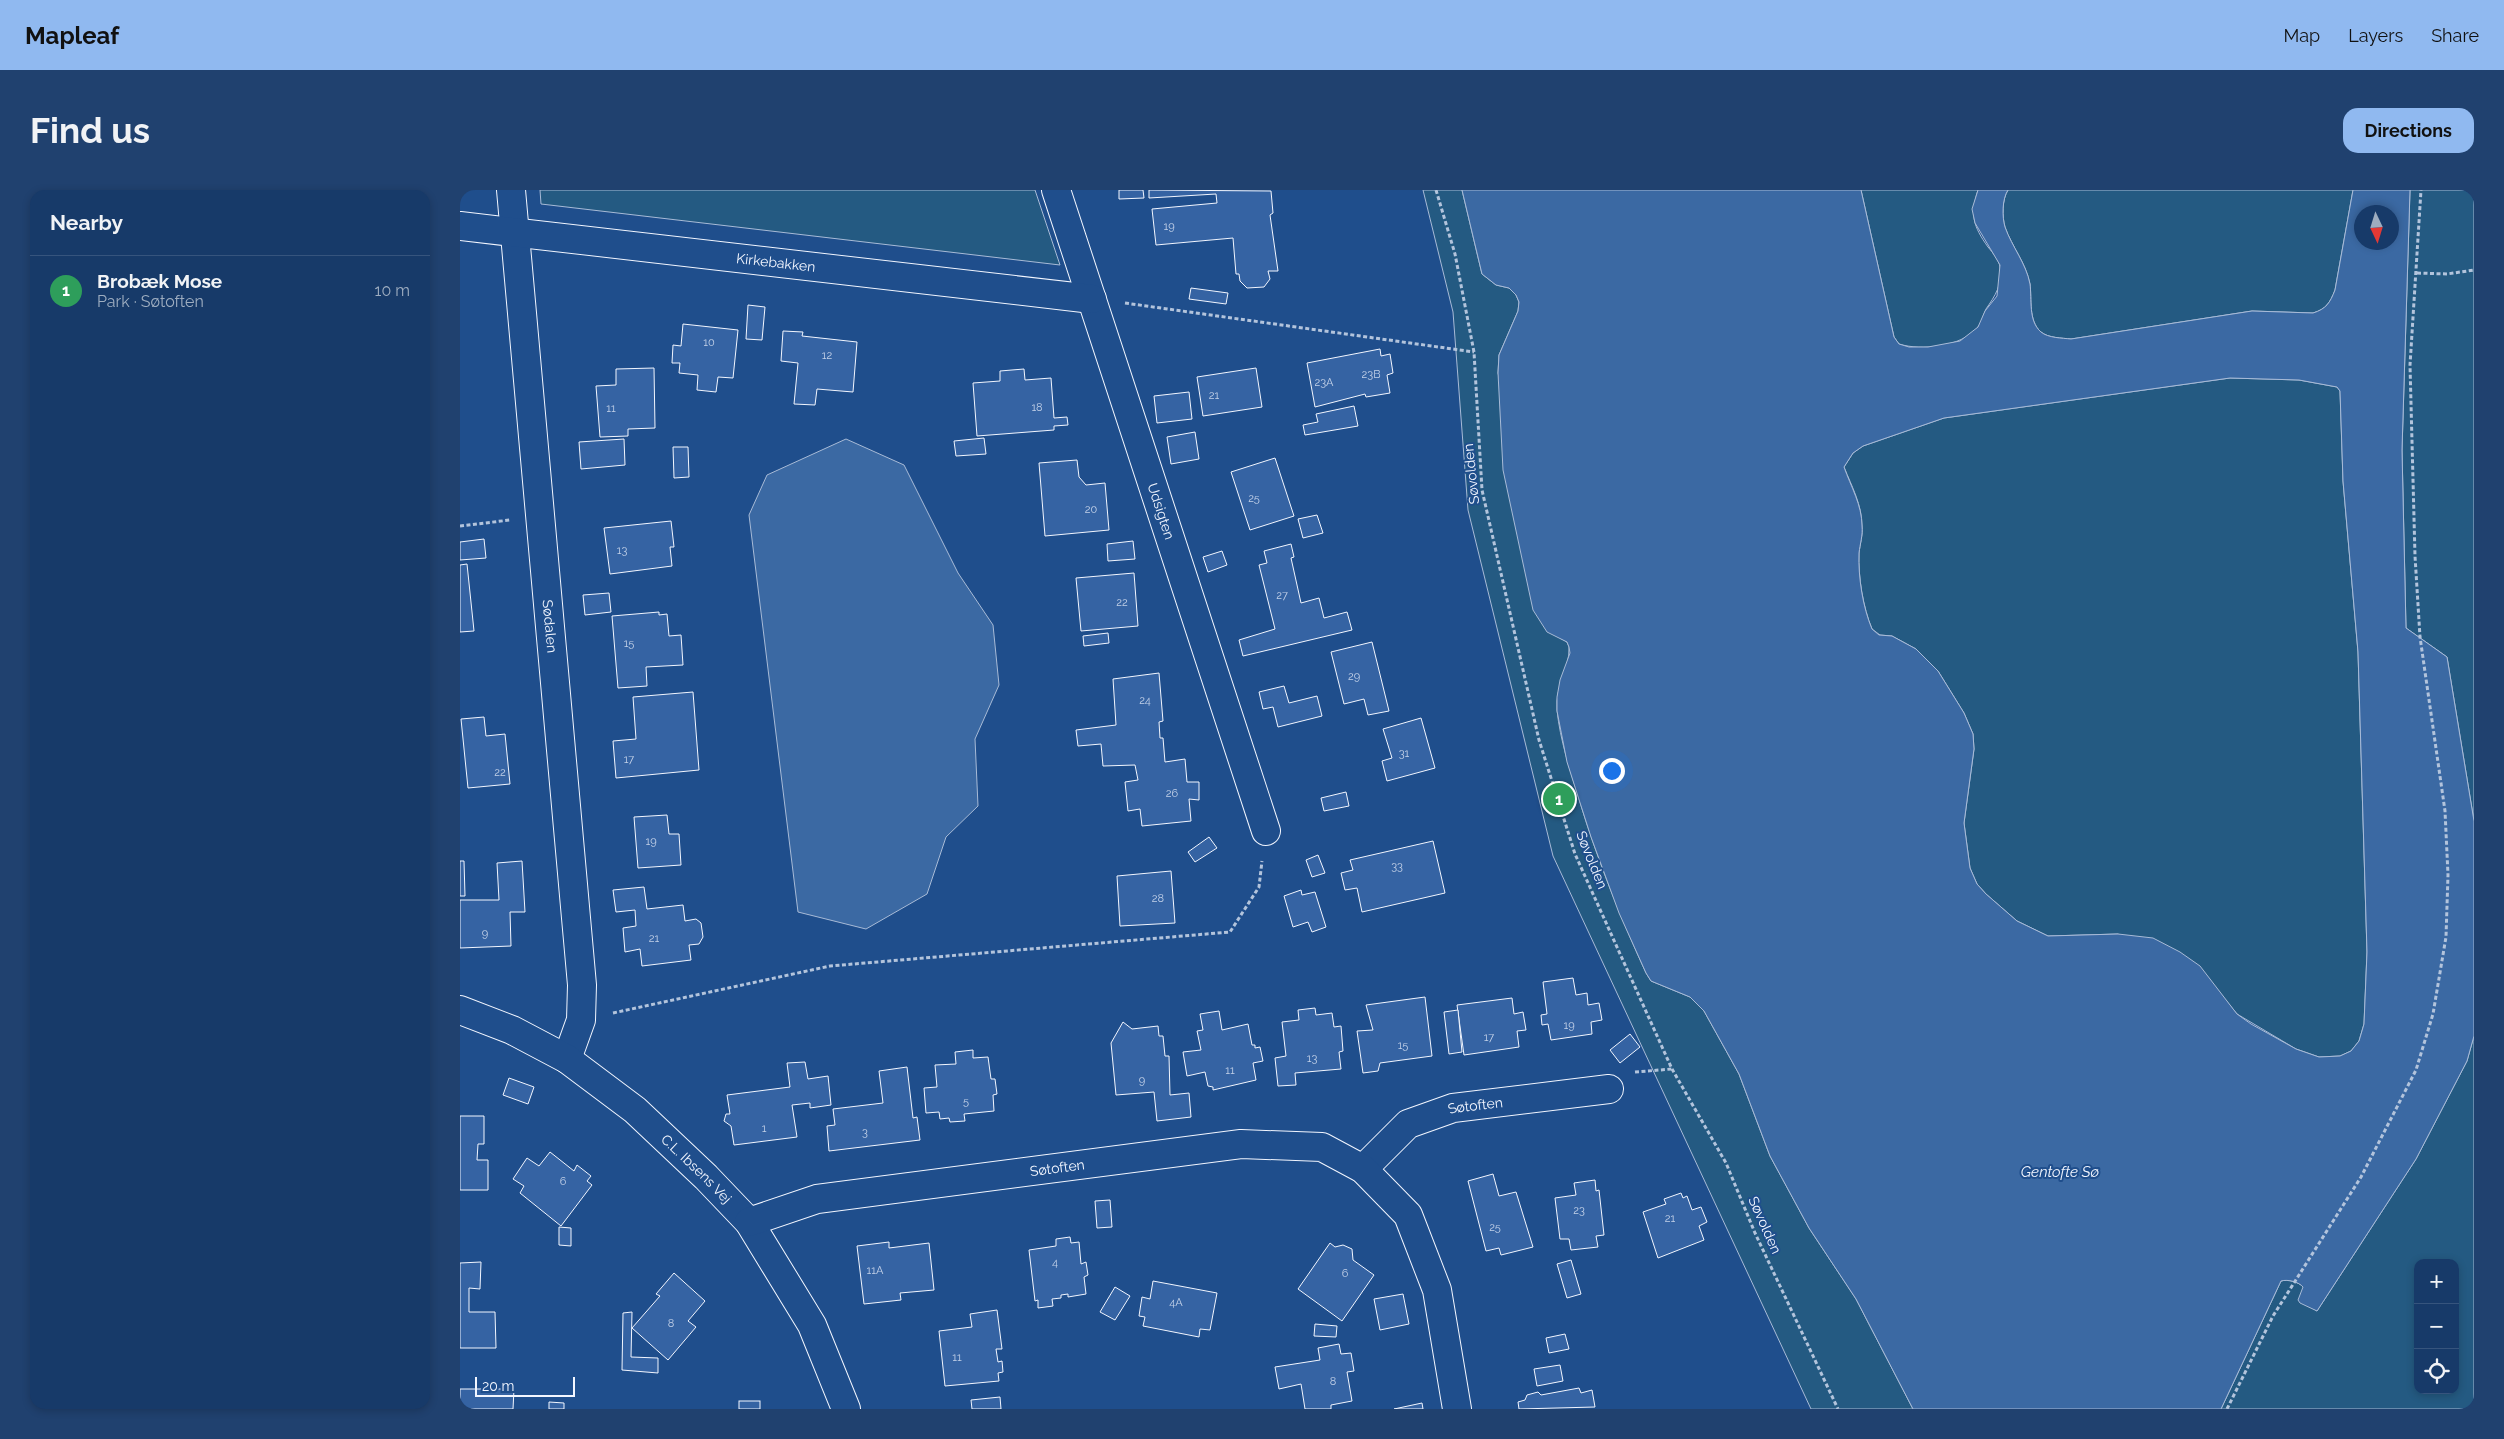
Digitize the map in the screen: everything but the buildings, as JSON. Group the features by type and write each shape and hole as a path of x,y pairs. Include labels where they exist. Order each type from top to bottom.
{"street":[{"name":"Sødalen","path":"511,190 582,985 581,1020 566,1059"},
{"name":"Udsigten","path":"1056,190 1266,830"},
{"name":"Kirkebakken","path":"460,226 1092,299"},
{"name":"C.L. Ibsens Vej","path":"460,1010 512,1030 566,1059 635,1110 706,1177 749,1222 812,1325 846,1409"},
{"name":"Søtoften","path":"1364,1169 1408,1124 1453,1108 1608,1090"},
{"name":"Søtoften","path":"749,1222 817,1200 1241,1144 1322,1147 1364,1169 1408,1215 1437,1290 1457,1409"}],"path":[{"name":"Søvolden","path":"1436,190 1455,254 1474,352 1482,490 1539,740 1575,854 1672,1070 1726,1163 1755,1233 1838,1409"},
{"path":"2227,1409 2273,1316 2361,1177 2391,1123 2416,1070 2433,1014 2446,937 2448,875 2445,811 2420,637 2410,365 2421,190"},
{"path":"2417,273 2447,274 2474,270"},
{"path":"1092,299 1474,352"},
{"path":"460,526 540,517"},
{"path":"581,1020 830,966 1230,932 1259,887 1266,830"}],"shaded area":[{"path":"540,190 1035,190 1060,265 541,204"},
{"path":"1423,190 1462,190 1482,274 1496,285 1509,288 1516,295 1519,302 1518,311 1499,355 1498,373 1560,638 1567,642 1569,647 1569,655 1557,701 1558,721 1563,744 1586,821 1618,909 1651,981 1690,997 1704,1011 1739,1074 1770,1156 1809,1228 1856,1299 1913,1409 1811,1409 1553,856 1468,510 1453,312"},
{"path":"1861,190 1978,190 1974,206 1974,220 1983,240 1996,257 2001,273 1995,294 1978,327 1971,334 1941,346 1918,347 1899,344 1894,337"},
{"path":"2008,190 2353,190 2335,290 2329,302 2321,310 2313,313 2252,311 2071,339 2044,334 2034,322 2028,276 2004,223 2004,203"},
{"path":"2410,190 2474,190 2474,821 2447,657 2406,628 2402,450"},
{"path":"2230,378 2299,380 2337,387 2340,391 2343,481 2358,652 2367,952 2364,1024 2359,1041 2351,1051 2340,1056 2319,1057 2296,1049 2237,1014 2219,992 2118,934 2048,936 2017,921 1986,894 1977,884 1970,868 1964,823 1974,749 1973,734 1964,713 1938,671 1916,649 1892,636 1880,635 1872,629 1862,592 1859,553 1862,518 1856,496 1844,467 1853,453 1863,446 1944,418"},
{"path":"2474,1036 2474,1409 2221,1409 2281,1281 2293,1281 2304,1287 2299,1300 2317,1311 2416,1159 2467,1061"}],"water":[{"name":"Gentofte Sø","path":"1462,190 1861,190 1894,337 1899,344 1909,347 1928,347 1960,341 1978,327 1985,311 1997,296 2000,265 1975,223 1972,209 1978,190 2008,190 2004,203 2004,223 2028,276 2034,322 2044,334 2071,339 2252,311 2313,313 2321,310 2327,305 2335,290 2353,190 2410,190 2402,450 2406,628 2447,657 2474,821 2474,1036 2467,1061 2416,1159 2317,1311 2300,1303 2298,1300 2303,1287 2301,1285 2296,1282 2281,1281 2221,1409 1913,1409 1856,1299 1809,1228 1770,1156 1739,1074 1704,1011 1690,997 1651,981 1619,913 1591,837 1567,762 1557,711 1560,680 1570,653 1569,647 1567,642 1547,632 1533,610 1503,470 1498,373 1499,355 1518,311 1519,302 1516,295 1509,288 1496,285 1482,274","holes":["2230,378 2299,380 2337,387 2340,391 2343,481 2358,652 2367,952 2364,1024 2359,1041 2351,1051 2340,1056 2319,1057 2296,1049 2237,1014 2200,966 2180,952 2153,938 2118,934 2048,936 2017,921 1977,884 1970,868 1964,823 1974,749 1973,734 1964,713 1938,671 1916,649 1892,636 1879,635 1872,629 1866,612 1859,572 1862,518 1844,467 1853,453 1863,446 1944,418"]},
{"path":"846,439 904,465 958,573 993,625 999,685 975,739 978,806 946,837 927,894 866,929 798,912 749,515 767,475"}],"place":[{"name":"Brobæk Mose","path":"1559,799"}]}
